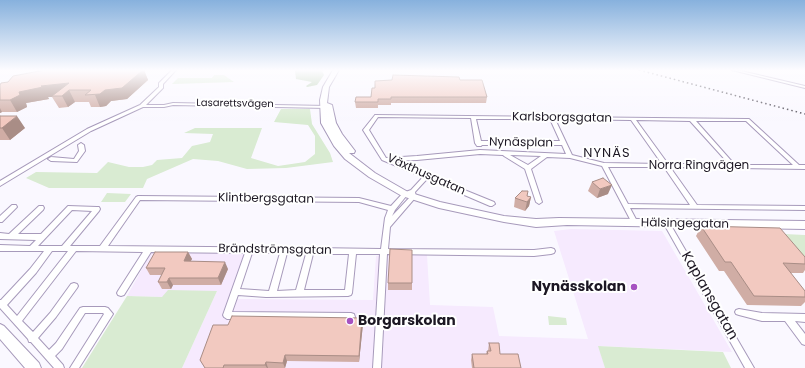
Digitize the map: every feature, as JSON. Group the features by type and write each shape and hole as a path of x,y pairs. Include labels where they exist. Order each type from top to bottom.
{"street":[{"name":"Lasarettsvägen","path":"0,184 89,130 142,106 161,87"},
{"path":"325,107 326,87"},
{"path":"325,107 332,87"},
{"name":"Lasarettsvägen","path":"142,106 164,106 173,104 325,107"},
{"name":"Hälsingegatan","path":"325,107 325,123 331,135 348,156 372,175 410,194 457,210 492,217 536,223 564,222 805,225"},
{"name":"Karlsborgsgatan","path":"377,116 747,120 802,167"},
{"name":"Växthusgatan","path":"377,116 366,130 384,158 492,204"},
{"path":"384,158 417,158 480,152 472,117"},
{"path":"552,118 570,156"},
{"path":"633,119 695,207"},
{"path":"692,120 734,167"},
{"name":"Nynäsplan","path":"478,142 563,143"},
{"path":"521,143 524,155"},
{"path":"51,159 75,161 82,151 81,145"},
{"name":"Nynäsplan","path":"480,152 570,156"},
{"name":"Nynäsplan","path":"504,154 528,168 545,156"},
{"name":"Norra Ringvägen","path":"570,156 604,165 802,167"},
{"path":"416,172 417,158"},
{"path":"604,165 635,223"},
{"path":"528,168 539,202"},
{"path":"378,368 384,251 388,218 392,209 410,194 427,176"},
{"path":"387,226 410,194"},
{"name":"Klintbergsgatan","path":"103,248 138,198 353,200 369,202 392,209"},
{"name":"Hälsingegatan","path":"626,206 805,208"},
{"path":"0,220 14,207"},
{"path":"11,237 41,208"},
{"path":"31,249 70,208 97,209 63,248"},
{"name":"Kaplansgatan","path":"668,224 750,368"},
{"path":"0,236 42,237"},
{"name":"Brändströmsgatan","path":"0,248 534,253 551,250"},
{"path":"17,322 75,248"},
{"path":"50,249 33,271 1,304 60,368"},
{"path":"121,293 149,249"},
{"path":"250,250 227,315 351,317"},
{"path":"272,293 284,250"},
{"path":"298,293 310,250"},
{"path":"235,292 348,293 354,251"},
{"path":"32,338 74,286"},
{"path":"48,356 59,346 83,310 105,310 109,314 74,368"},
{"path":"739,312 762,317 805,318"},
{"path":"787,318 805,341"},
{"path":"0,330 34,368"}],"shaded area":[{"name":"Borgarskolan","path":"571,229 662,231 732,352 599,346 605,368 182,368 217,291 162,297 127,296 152,251 256,254 251,257 237,299 373,300 376,256 387,254 427,255 430,305 493,307 499,336 588,339 554,231"}],"green space":[{"path":"281,109 310,109 312,124 330,153 333,162 286,168 247,169 218,161 193,159 147,179 143,188 49,188 26,178 36,172 97,173 108,162 129,167 143,167 152,165 157,160 182,158 192,146 210,142 213,134 184,133 195,128 262,128 251,158 278,166 305,162 315,154 315,136 308,125 274,122"},
{"path":"107,193 131,194 125,202 101,202"},
{"path":"784,234 805,235 805,259"},
{"path":"168,290 217,291 182,368 82,368 127,296 162,297"},
{"path":"548,316 566,318 567,325 549,325"},
{"path":"598,346 723,352 731,368 605,368"}],"building":[{"path":"0,87 42,87 19,92 20,95 10,100 0,100"},
{"path":"64,87 123,87 105,90 100,94 85,95 91,90 69,90 62,96 52,96"},
{"path":"484,87 487,97 391,97 391,99 378,99 378,102 355,102 356,97 371,97 372,88"},
{"path":"0,116 17,116 0,128"},
{"path":"603,178 612,185 600,189 592,182"},
{"path":"522,191 528,191 527,196 531,197 527,202 515,198"},
{"path":"701,226 780,228 805,257 805,264 783,263 805,291 805,297 754,296 731,262 725,262"},
{"path":"390,249 412,250 412,283 388,283"},
{"path":"155,252 188,252 184,261 225,262 218,278 169,278 167,282 158,282 165,268 146,268"},
{"path":"232,316 362,318 359,356 285,355 283,363 266,362 265,365 224,365 223,368 205,368 200,360 213,325 228,325"},
{"path":"489,343 499,343 500,354 518,354 521,368 474,368 472,354 488,354 487,351 491,351"}],"railway":[{"path":"704,87 805,114"}],"place":[{"name":"Nynässkolan","path":"634,287"},
{"name":"Borgarskolan","path":"350,321"}],"district":[{"name":"NYNÄS","path":"607,154"}]}
